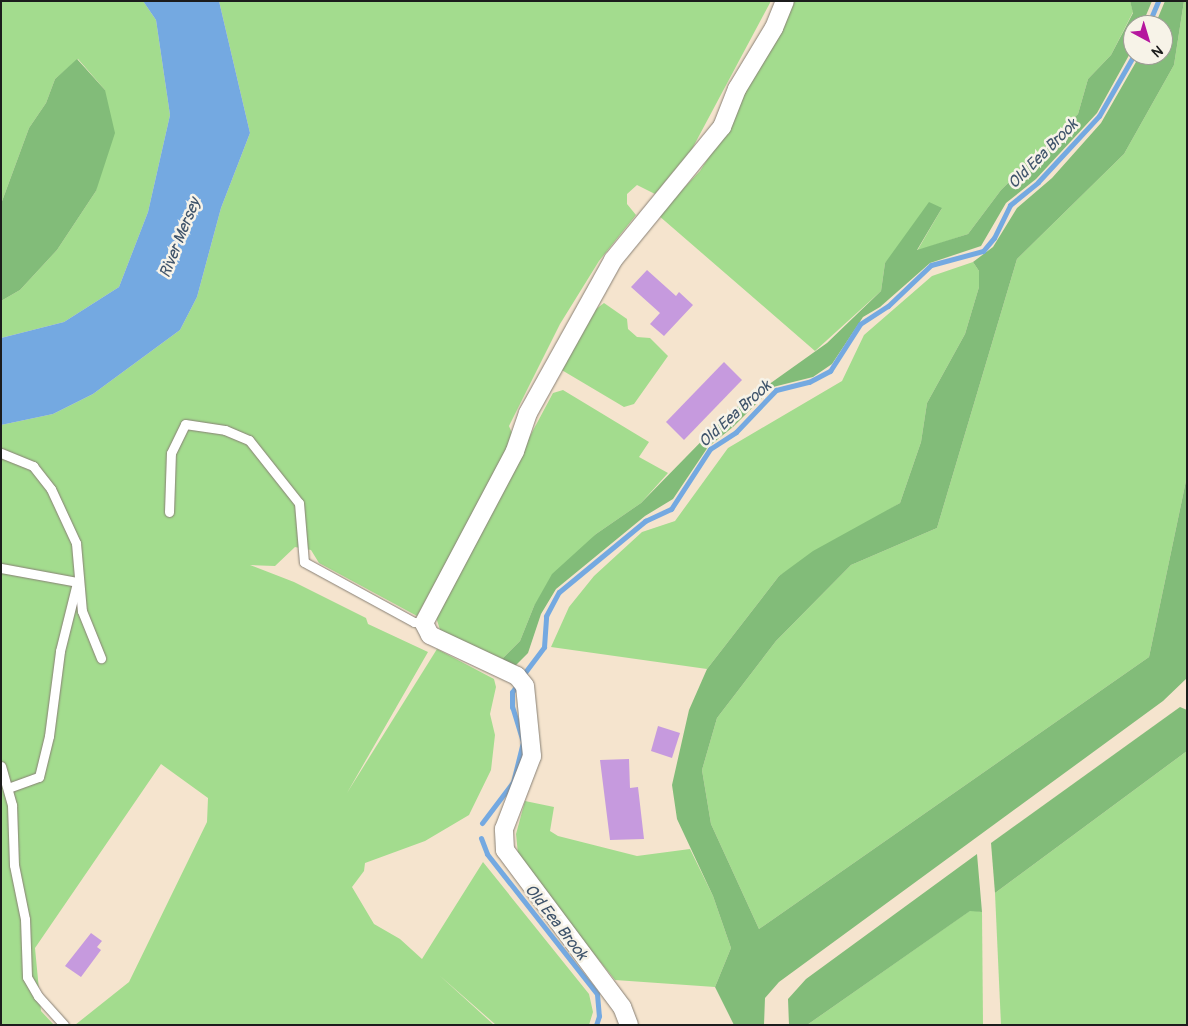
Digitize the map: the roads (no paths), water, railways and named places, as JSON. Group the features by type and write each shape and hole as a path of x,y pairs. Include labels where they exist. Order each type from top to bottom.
{"street":[{"path":"629,1025 622,1007 505,850 504,829 532,756 525,686 517,676 430,635 424,623 515,451 528,413 613,260 722,127 737,89 774,28 785,1"}],"lane":[{"path":"169,512 171,453 185,424 225,430 249,440 298,503 304,562 414,622 424,623"},
{"path":"1,453 34,466 51,489 76,543 77,582 82,611 101,658"},
{"path":"1,568 77,582"},
{"path":"8,788 40,777 49,736 60,652 77,582"},
{"path":"1,766 12,805 14,865 26,919 27,977 38,996 64,1025"}],"water":[{"name":"River Mersey","path":"143,1 219,1 250,133 221,208 197,297 180,330 93,394 53,414 1,425 1,338 64,322 119,287 148,212 170,115 156,20"}],"waterway":[{"name":"Old Eea Brook","path":"1152,15 1158,1"},
{"name":"Old Eea Brook","path":"523,675 544,647 546,616 559,592 645,521 671,509 710,449 736,432 776,390 809,382 830,371 860,324 888,306 931,265 983,251 994,238 1010,205 1038,182 1099,116 1128,65"},
{"name":"Old Eea Brook","path":"482,823 513,782 523,742 512,707 512,692 518,684"},
{"name":"Old Eea Brook","path":"481,838 487,854 597,994 599,1016 596,1025"}]}
